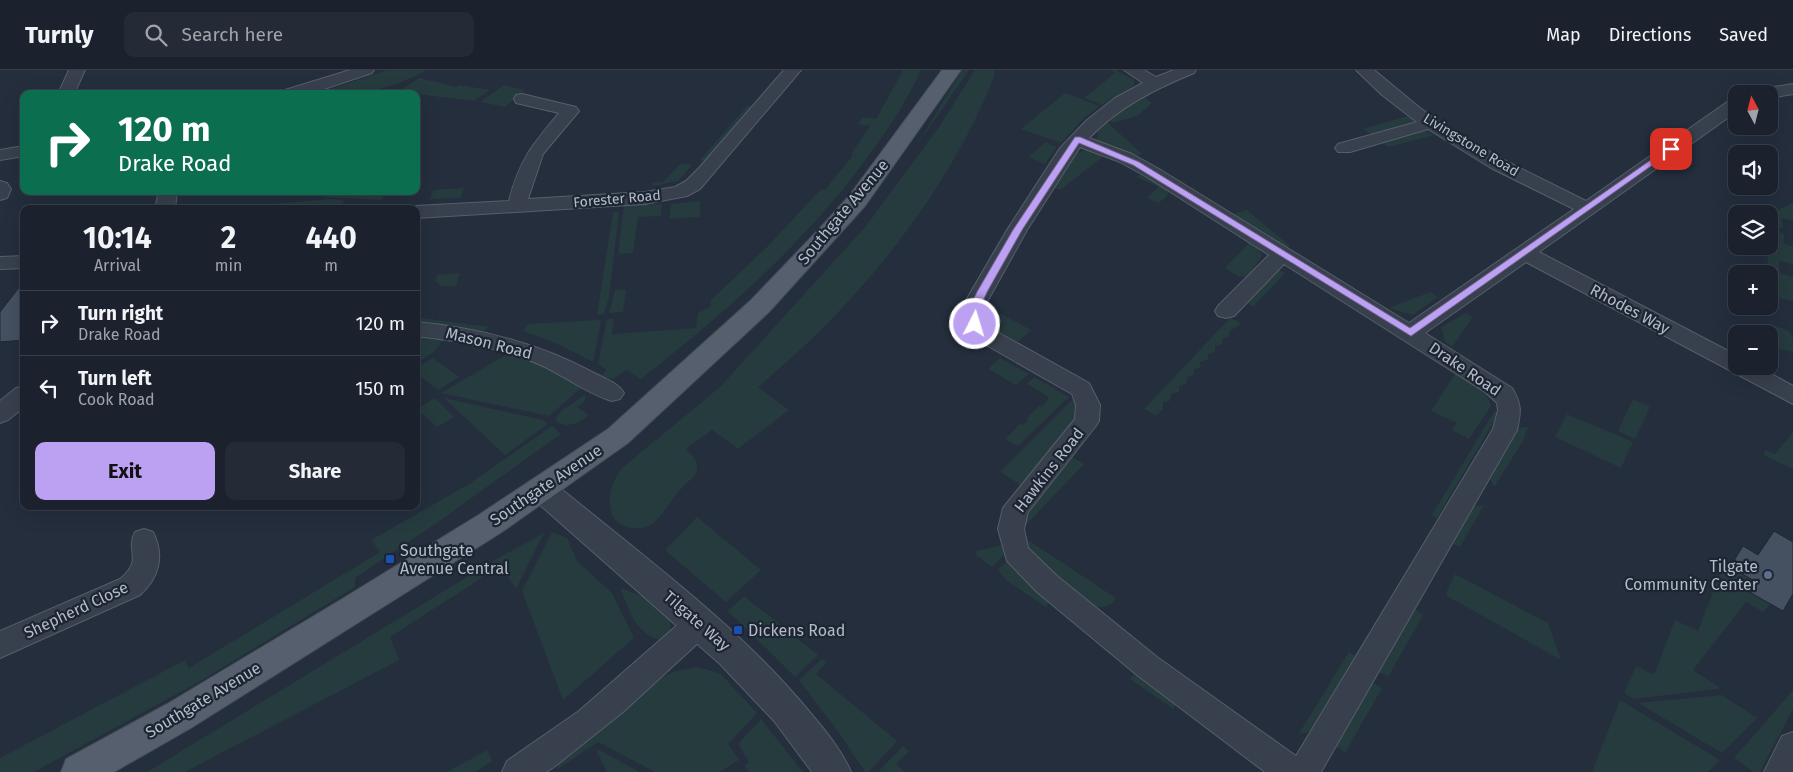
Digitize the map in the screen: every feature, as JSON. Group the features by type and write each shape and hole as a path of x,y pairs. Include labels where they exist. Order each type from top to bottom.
{"main road":[{"name":"Southgate Avenue","path":"930,98 941,70"},
{"name":"Southgate Avenue","path":"79,772 179,716 541,490 618,436 760,306 857,201 952,70"}],"street":[{"path":"68,90 77,70"},
{"path":"303,90 366,70"},
{"name":"Forester Road","path":"420,212 638,199 680,192 693,185 793,70"},
{"path":"1132,70 1155,83"},
{"name":"Hawkins Road","path":"1188,70 1155,83 1111,109 1078,139 1017,230 974,310 975,324 982,333 1081,389 1088,404 1087,421 1016,508 1010,529 1016,553 1047,584 1147,666 1291,772"},
{"name":"Livingstone Road","path":"1364,70 1396,98 1432,123 1514,172 1586,208"},
{"path":"1778,91 1793,88"},
{"path":"517,205 522,184 535,153 570,112 522,99"},
{"path":"1411,333 1728,110"},
{"path":"1344,148 1432,123"},
{"name":"Drake Road","path":"1078,139 1136,164 1411,333 1504,394 1510,402 1505,430 1304,772"},
{"path":"0,155 20,152"},
{"path":"0,186 2,189 0,194"},
{"name":"Rhodes Way","path":"1525,253 1728,361"},
{"path":"1226,311 1283,254"},
{"name":"Mason Road","path":"420,329 464,335 516,347 560,364 612,393"},
{"name":"Rhodes Way","path":"1754,375 1793,396"},
{"path":"0,414 20,397"},
{"name":"Tilgate Way","path":"541,490 589,528 700,623 778,698 803,728 833,772"},
{"name":"Shepherd Close","path":"0,644 130,586 139,580 148,564 144,540"},
{"path":"518,772 535,762 587,723 700,623"},
{"path":"1780,772 1793,747"}],"green space":[{"path":"387,70 426,70 401,83 373,90 328,90"},
{"path":"903,70 921,70 899,112 847,184 793,245 735,301 641,379 626,370 614,379 600,377 607,370 598,364 607,319 614,319 612,334 696,328 698,313 711,306 711,300 769,245 821,189 825,190 853,155 851,154 870,126 858,124 863,117 876,119"},
{"path":"962,70 969,70 916,147"},
{"path":"975,70 995,70 994,77 951,165 924,206 864,285 795,355 758,387 789,410 738,449 712,430 686,449 694,457 697,468 696,473 657,520 642,528 628,527 619,523 613,516 610,507 610,497 616,477 622,468 720,387 866,226 941,124"},
{"path":"1111,70 1116,70 1134,80 1134,86 1102,105 1084,98 1115,73"},
{"path":"419,78 457,87 459,85 490,90 474,101 420,94 420,90 401,90"},
{"path":"504,85 525,90 505,107 480,102"},
{"path":"1065,93 1100,106 1085,117 1061,143 1021,129"},
{"path":"1144,97 1152,103 1137,116 1112,123 1110,121 1115,116"},
{"path":"748,105 754,106 708,160 699,161"},
{"path":"1408,116 1415,122 1413,125 1373,136 1363,129"},
{"path":"1107,122 1142,154 1135,156 1095,139 1098,137 1097,130"},
{"path":"1422,130 1434,135 1389,147 1381,142"},
{"path":"1046,142 1057,147 1045,164 1028,157"},
{"path":"1089,149 1105,155 1060,190 1055,188 1077,153"},
{"path":"681,163 692,165 678,181 653,186 653,183 663,182"},
{"path":"1141,174 1167,190 1168,195 1159,203 1147,198 1159,187 1136,177"},
{"path":"464,188 461,198 430,199 433,190"},
{"path":"325,195 384,195 382,200 324,197"},
{"path":"331,199 344,200 342,205 259,205"},
{"path":"700,201 700,217 669,219 671,204"},
{"path":"1793,203 1793,221 1782,218 1783,228 1779,228 1779,232 1784,233 1784,244 1793,246 1793,264 1779,261 1780,273 1793,277 1793,301 1778,298 1778,265 1767,265 1768,255 1778,255 1778,210"},
{"path":"662,204 661,216 638,217 633,253 618,254 624,206"},
{"path":"1247,210 1290,246 1284,248 1229,215"},
{"path":"613,212 619,212 609,297 604,314 597,315"},
{"path":"1249,243 1257,248 1262,256 1248,276 1239,277 1225,268"},
{"path":"1277,269 1285,273 1253,307 1247,302"},
{"path":"460,273 456,286 442,286 435,281 437,275"},
{"path":"615,290 626,290 623,312 609,313"},
{"path":"1430,292 1438,297 1413,315 1389,308"},
{"path":"987,306 1031,330 1018,342 1005,335 994,328 987,320"},
{"path":"1466,313 1473,317 1452,347 1445,341 1441,327"},
{"path":"422,318 489,327 482,332 420,323"},
{"path":"1230,318 1242,323 1230,331 1229,336 1222,339 1222,344 1215,346 1215,352 1208,354 1208,360 1200,362 1201,367 1194,370 1194,375 1187,377 1186,384 1179,386 1179,392 1171,394 1170,401 1163,402 1163,409 1156,416 1144,409"},
{"path":"601,321 593,362 551,341 523,331 528,324"},
{"path":"1778,327 1791,333 1793,340 1793,352 1779,349"},
{"path":"420,335 441,338 442,341 434,352 420,361"},
{"path":"509,353 537,362 582,387 549,416 441,393"},
{"path":"433,358 459,377 438,390 420,376 420,366"},
{"path":"1000,358 1029,374 1016,385 988,369"},
{"path":"1455,374 1482,391 1491,406 1469,439 1452,430 1457,423 1431,411"},
{"path":"1034,377 1069,397 1018,446 1005,439 1020,424 1023,425 1028,420 1026,419 1039,406 1042,407 1049,397 1027,384"},
{"path":"586,394 585,401 577,407 589,415 577,423 568,425 555,420 561,411"},
{"path":"1076,396 1080,413 1021,485 1000,472"},
{"path":"435,398 454,417 437,427 420,412 420,407"},
{"path":"444,398 543,420 548,424 505,455"},
{"path":"1633,399 1650,407 1635,439 1618,431"},
{"path":"1495,410 1497,416 1437,518 1432,515"},
{"path":"1567,414 1633,442 1621,468 1555,437"},
{"path":"552,426 561,434 441,520 355,578 355,587 197,683 34,772 0,772 0,758 185,660 189,668 380,552 371,540 469,484"},
{"path":"1522,427 1528,427 1523,441 1494,487 1489,476 1514,432"},
{"path":"1793,432 1793,469 1764,455 1765,450 1775,454"},
{"path":"1069,455 1084,464 1024,527 1024,513"},
{"path":"1484,505 1460,547 1450,542 1471,506"},
{"path":"697,517 761,570 726,602 665,550"},
{"path":"552,532 567,538 577,561 612,593 634,638 563,700 522,591"},
{"path":"544,533 516,589 500,564 390,637 399,660 185,772 147,772 500,557"},
{"path":"1028,540 1116,598 1111,604 1103,607 1092,606 1049,573 1023,542"},
{"path":"1003,545 1006,553 992,567 975,554 977,551"},
{"path":"1009,559 1051,599 1046,607 1007,581 998,570"},
{"path":"1724,564 1758,583 1752,593 1770,604 1763,612 1746,602 1693,670 1719,687 1718,689 1633,699 1624,693 1636,666 1654,675 1675,620 1698,631"},
{"path":"1455,574 1548,623 1561,660 1447,596 1446,593"},
{"path":"620,588 648,598 670,617 671,634 667,642 648,635 641,629 636,623"},
{"path":"744,596 818,655 795,677 728,611"},
{"path":"1411,607 1423,615 1388,677 1374,669"},
{"path":"1349,652 1355,656 1310,731 1298,735"},
{"path":"822,659 827,662 816,674 897,741 869,772 865,772 840,734 799,680"},
{"path":"699,667 721,674 757,713 728,744 739,760 720,772 655,772 598,742 558,769 557,764 663,677 675,671"},
{"path":"1137,671 1178,703 1173,709 1130,679"},
{"path":"1368,680 1382,688 1345,753 1333,744"},
{"path":"1793,690 1793,709 1760,772 1754,772 1734,758"},
{"path":"1722,695 1757,718 1722,753 1638,703"},
{"path":"1620,700 1720,760 1708,772 1592,772"},
{"path":"761,719 803,772 749,772 745,766 749,762 738,744"},
{"path":"903,746 909,751 896,764 905,772 878,772"},
{"path":"487,750 492,761 476,772 447,772"},
{"path":"596,750 599,750 640,772 607,772"}],"building":[{"path":"20,286 20,340 0,342 0,312"},
{"name":"Tilgate Community Center","path":"1774,531 1793,542 1793,594 1783,611 1751,593 1758,583 1730,567 1743,546 1758,555"}],"place":[{"name":"Southgate Avenue Central","path":"390,559"},
{"name":"Tilgate Community Center","path":"1768,575"},
{"name":"Dickens Road","path":"738,630"}],"route":[{"path":"975,324 974,310 976,302 1017,230 1035,205 1068,151 1078,139 1126,158 1170,183 1411,333 1671,149"}]}
